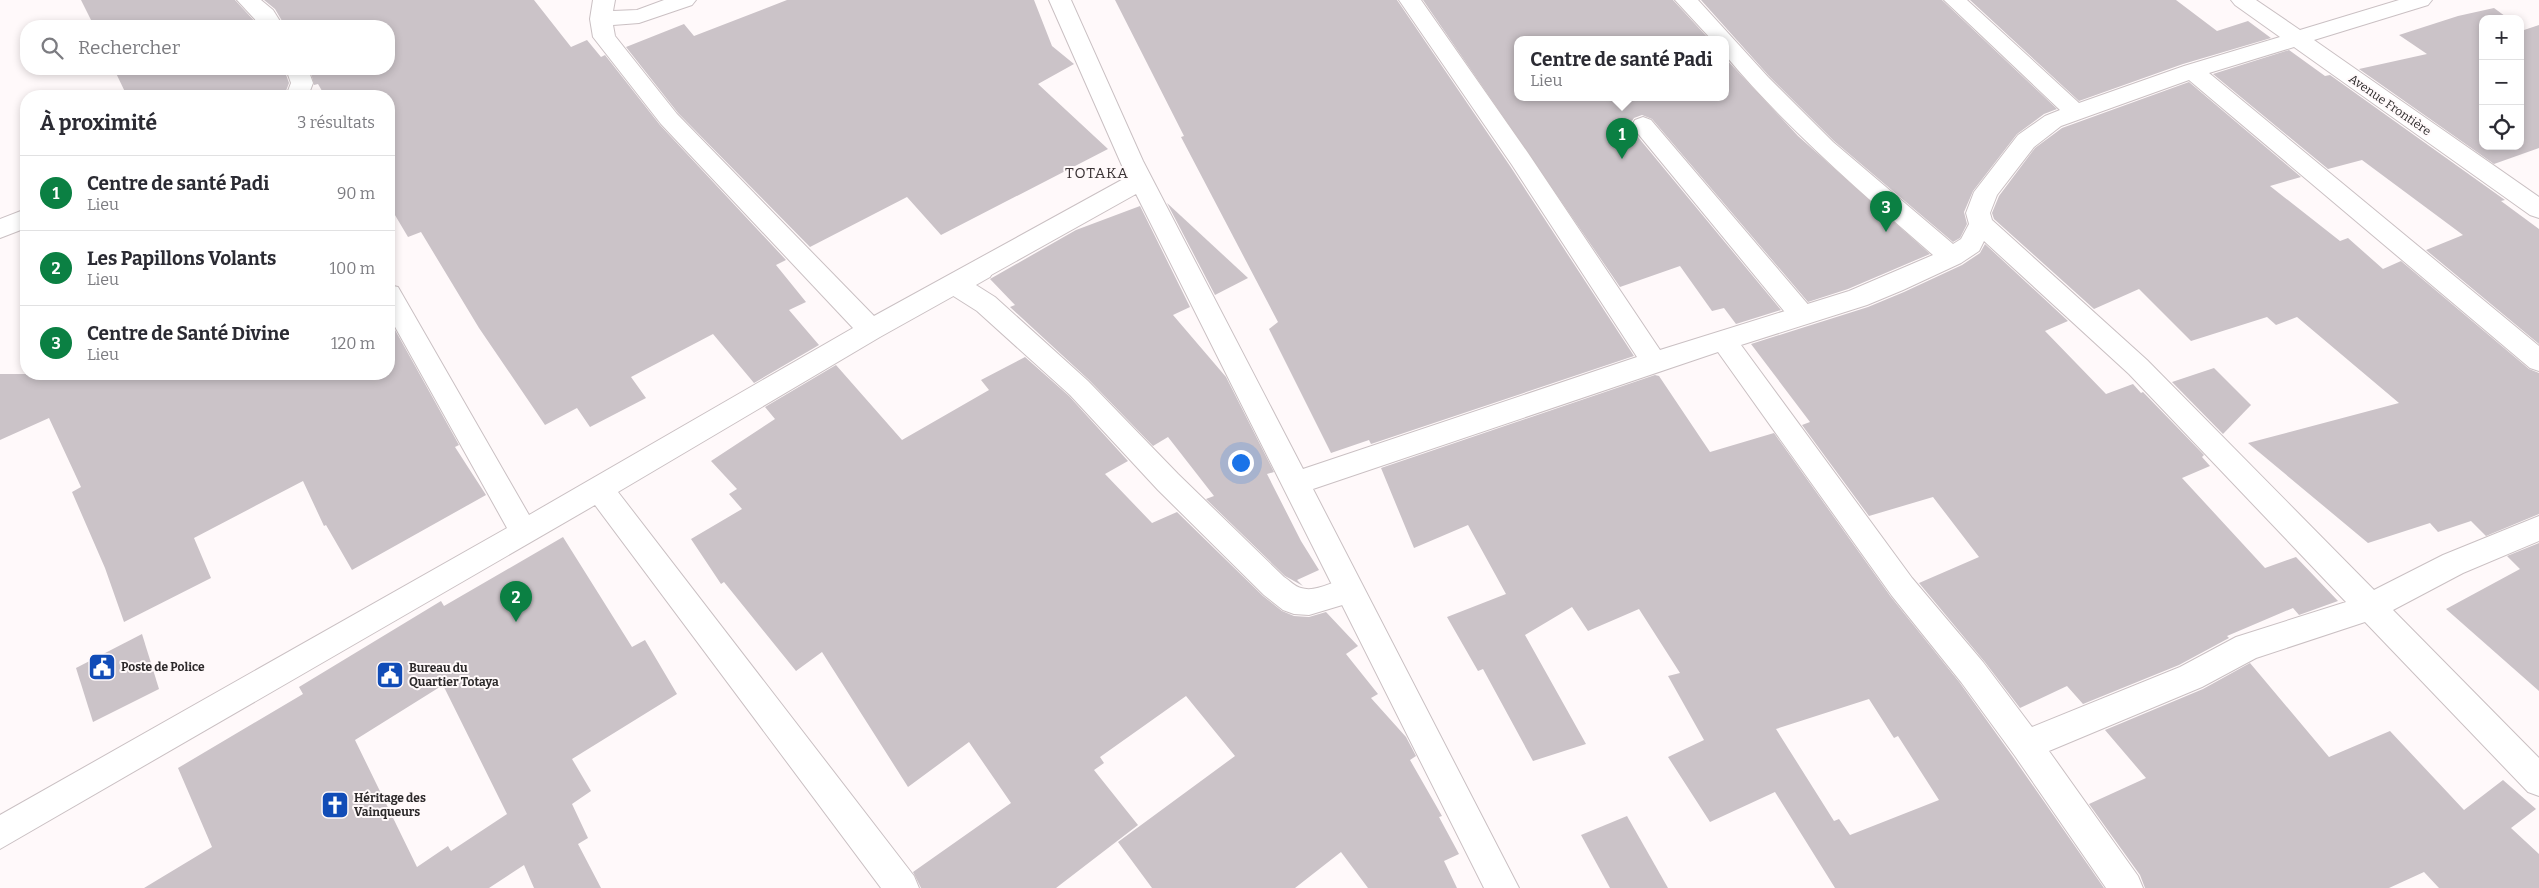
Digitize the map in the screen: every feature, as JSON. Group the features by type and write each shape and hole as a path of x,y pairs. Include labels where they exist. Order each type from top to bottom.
{"street":[{"path":"248,0 268,20"},
{"path":"685,0 639,16 602,10 604,37 669,119 871,330"},
{"path":"1060,0 1141,180 1502,888"},
{"path":"1410,0 1520,159 1654,362"},
{"path":"1686,0 1720,36"},
{"path":"1955,0 2074,112"},
{"name":"Avenue Frontière","path":"2242,0 2539,209"},
{"path":"1297,483 1723,339 1858,298 1952,257 1970,245 1980,224 1978,212 1986,192 2026,141 2053,120 2192,71 2421,0"},
{"path":"1729,46 1760,82 1826,148 1952,257"},
{"path":"2192,71 2539,360"},
{"path":"299,75 302,82 299,90"},
{"path":"1643,124 1802,315"},
{"path":"0,833 599,489 871,330 1141,180"},
{"path":"1141,180 956,285 986,304 1079,388 1168,482 1274,586 1294,600 1309,602 1349,591"},
{"path":"0,230 20,221"},
{"path":"1980,224 2138,367 2539,782"},
{"path":"395,305 524,532"},
{"path":"1723,339 1902,587 1972,672 2026,745 2126,888"},
{"path":"599,489 902,888"},
{"path":"2026,745 2191,677 2247,647 2371,607 2386,597 2477,553 2539,528"}],"building":[{"path":"81,0 235,0 253,20 91,20"},
{"path":"264,0 534,0 571,47 587,40 601,57 605,55 660,125 786,260 776,265 806,302 789,310 819,345 754,383 713,334 631,377 646,398 590,427 577,408 545,425 479,328 421,232 408,237 395,215 395,90 322,90 318,84 314,85 312,75 395,75 395,20 281,20 275,9"},
{"path":"787,0 1034,0 1052,46 1074,64 1038,84 1108,149 941,235 907,197 810,247 678,113 626,47 684,24 694,36"},
{"path":"1115,0 1397,0 1510,166 1634,356 1371,444 1369,440 1331,453 1269,329 1278,322 1181,137 1184,136"},
{"path":"1423,0 1673,0 1706,36 1514,36 1514,101 1729,101 1729,62 1798,136 1930,254 1848,289 1808,302 1652,119 1642,115 1634,118 1630,124 1633,131 1781,310 1736,324 1724,308 1712,311 1680,266 1620,287"},
{"path":"1701,0 1942,0 2057,109 2044,114 2017,134 1973,191 1964,212 1967,224 1960,238 1953,242 1834,141 1769,76"},
{"path":"1970,0 2176,0 2217,31 2248,21 2271,38 2183,64 2079,101"},
{"path":"2494,8 2504,15 2479,15 2479,150 2524,150 2524,30 2539,25 2539,148 2494,164 2359,69 2427,54 2399,35 2458,16"},
{"path":"2289,50 2325,76 2330,75 2505,200 2501,201 2539,229 2539,344 2426,250 2463,235 2362,160 2328,169 2213,74"},
{"path":"117,75 286,75 289,83 286,90 124,90"},
{"path":"2189,82 2301,177 2270,186 2340,241 2348,238 2383,269 2401,261 2529,369 2539,373 2539,514 2486,536 2471,521 2438,532 2430,523 2368,543 2248,443 2399,403 2297,317 2276,325 2267,317 2191,341 2139,289 2094,309 1994,219 1992,213 1999,196 2035,148 2062,128"},
{"path":"1167,203 1248,278 1215,295"},
{"path":"1140,206 1190,307 1173,315 1226,377 1274,472 1267,474 1301,541 1319,570 1297,580 1303,586 1285,576 1206,499 1214,496 1168,437 1153,446 1089,380 1010,307 1015,305 990,279 1076,230"},
{"path":"1985,244 2068,321 2045,331 2106,394 2133,384 2204,455 2202,457 2210,466 2182,478 2265,568 2296,557 2338,601 2299,615 2293,608 2227,636 2229,638 2179,665 2083,704 2067,686 2020,708 1984,661 1919,583 1979,557 1933,497 1869,516 1802,425 1810,422 1751,344 1868,307 1904,292 1962,265 1980,253"},
{"path":"395,330 459,445 455,447 486,495 352,570 326,525 324,526 303,481 194,538 211,578 124,622 105,568 72,492 81,487 49,418 0,440 0,374 20,374 20,380 395,380"},
{"path":"1025,357 1069,396 1128,461 1105,474 1152,523 1177,512 1263,596 1282,611 1294,616 1309,617 1326,612 1358,646 1346,654 1378,694 1371,698 1406,737 1416,756 1410,760 1442,816 1439,817 1459,854 1444,861 1457,888 1368,888 1341,852 1295,888 1152,888 1118,842 1235,756 1186,696 1100,757 1104,763 1094,770 1138,825 1056,888 921,888 913,872 1011,803 969,742 908,787 822,652 796,671 724,582 721,584 691,539 742,509 729,494 737,489 711,461 775,419 765,407 836,365 902,440 989,390 981,380"},
{"path":"2214,368 2251,405 2223,434 2172,382"},
{"path":"1655,375 1659,376 1710,452 1774,433 1891,597 1960,683 2104,888 1835,888 1775,792 1710,822 1668,757 1704,740 1668,676 1680,673 1639,609 1588,631 1572,607 1525,635 1586,744 1533,761 1483,669 1478,671 1447,617 1506,594 1468,525 1414,548 1381,468","holes":["1869,699 1894,738 1898,736 1939,800 1850,835 1839,819 1834,821 1776,729"]},
{"path":"563,537 632,647 645,640 677,694 572,759 591,791 572,804 588,838 578,844 601,888 534,888 524,865 489,888 144,888 212,847 178,768 303,694 299,687 441,601 444,606","holes":["443,685 507,814 451,851 448,846 417,867 355,740"]},
{"path":"2539,543 2539,691 2446,609 2520,569 2507,556"},
{"path":"142,634 159,689 93,722 76,668"},
{"path":"2250,663 2329,757 2390,731 2464,810 2503,780 2536,809 2511,828 2539,854 2539,888 2439,888 2424,872 2389,888 2145,888 2140,875 2089,804 2146,778 2105,730 2203,689"},
{"path":"1627,816 1668,888 1610,888 1581,835"}],"place":[{"name":"Centre de santé Padi","path":"1622,159"},
{"name":"Centre de Santé Divine","path":"1886,232"},
{"name":"Les Papillons Volants","path":"516,622"},
{"name":"Poste de Police","path":"102,667"},
{"name":"Bureau du Quartier Totaya","path":"390,675"},
{"name":"Héritage des Vainqueurs","path":"335,805"}],"district":[{"name":"TOTAKA","path":"1097,173"}]}
